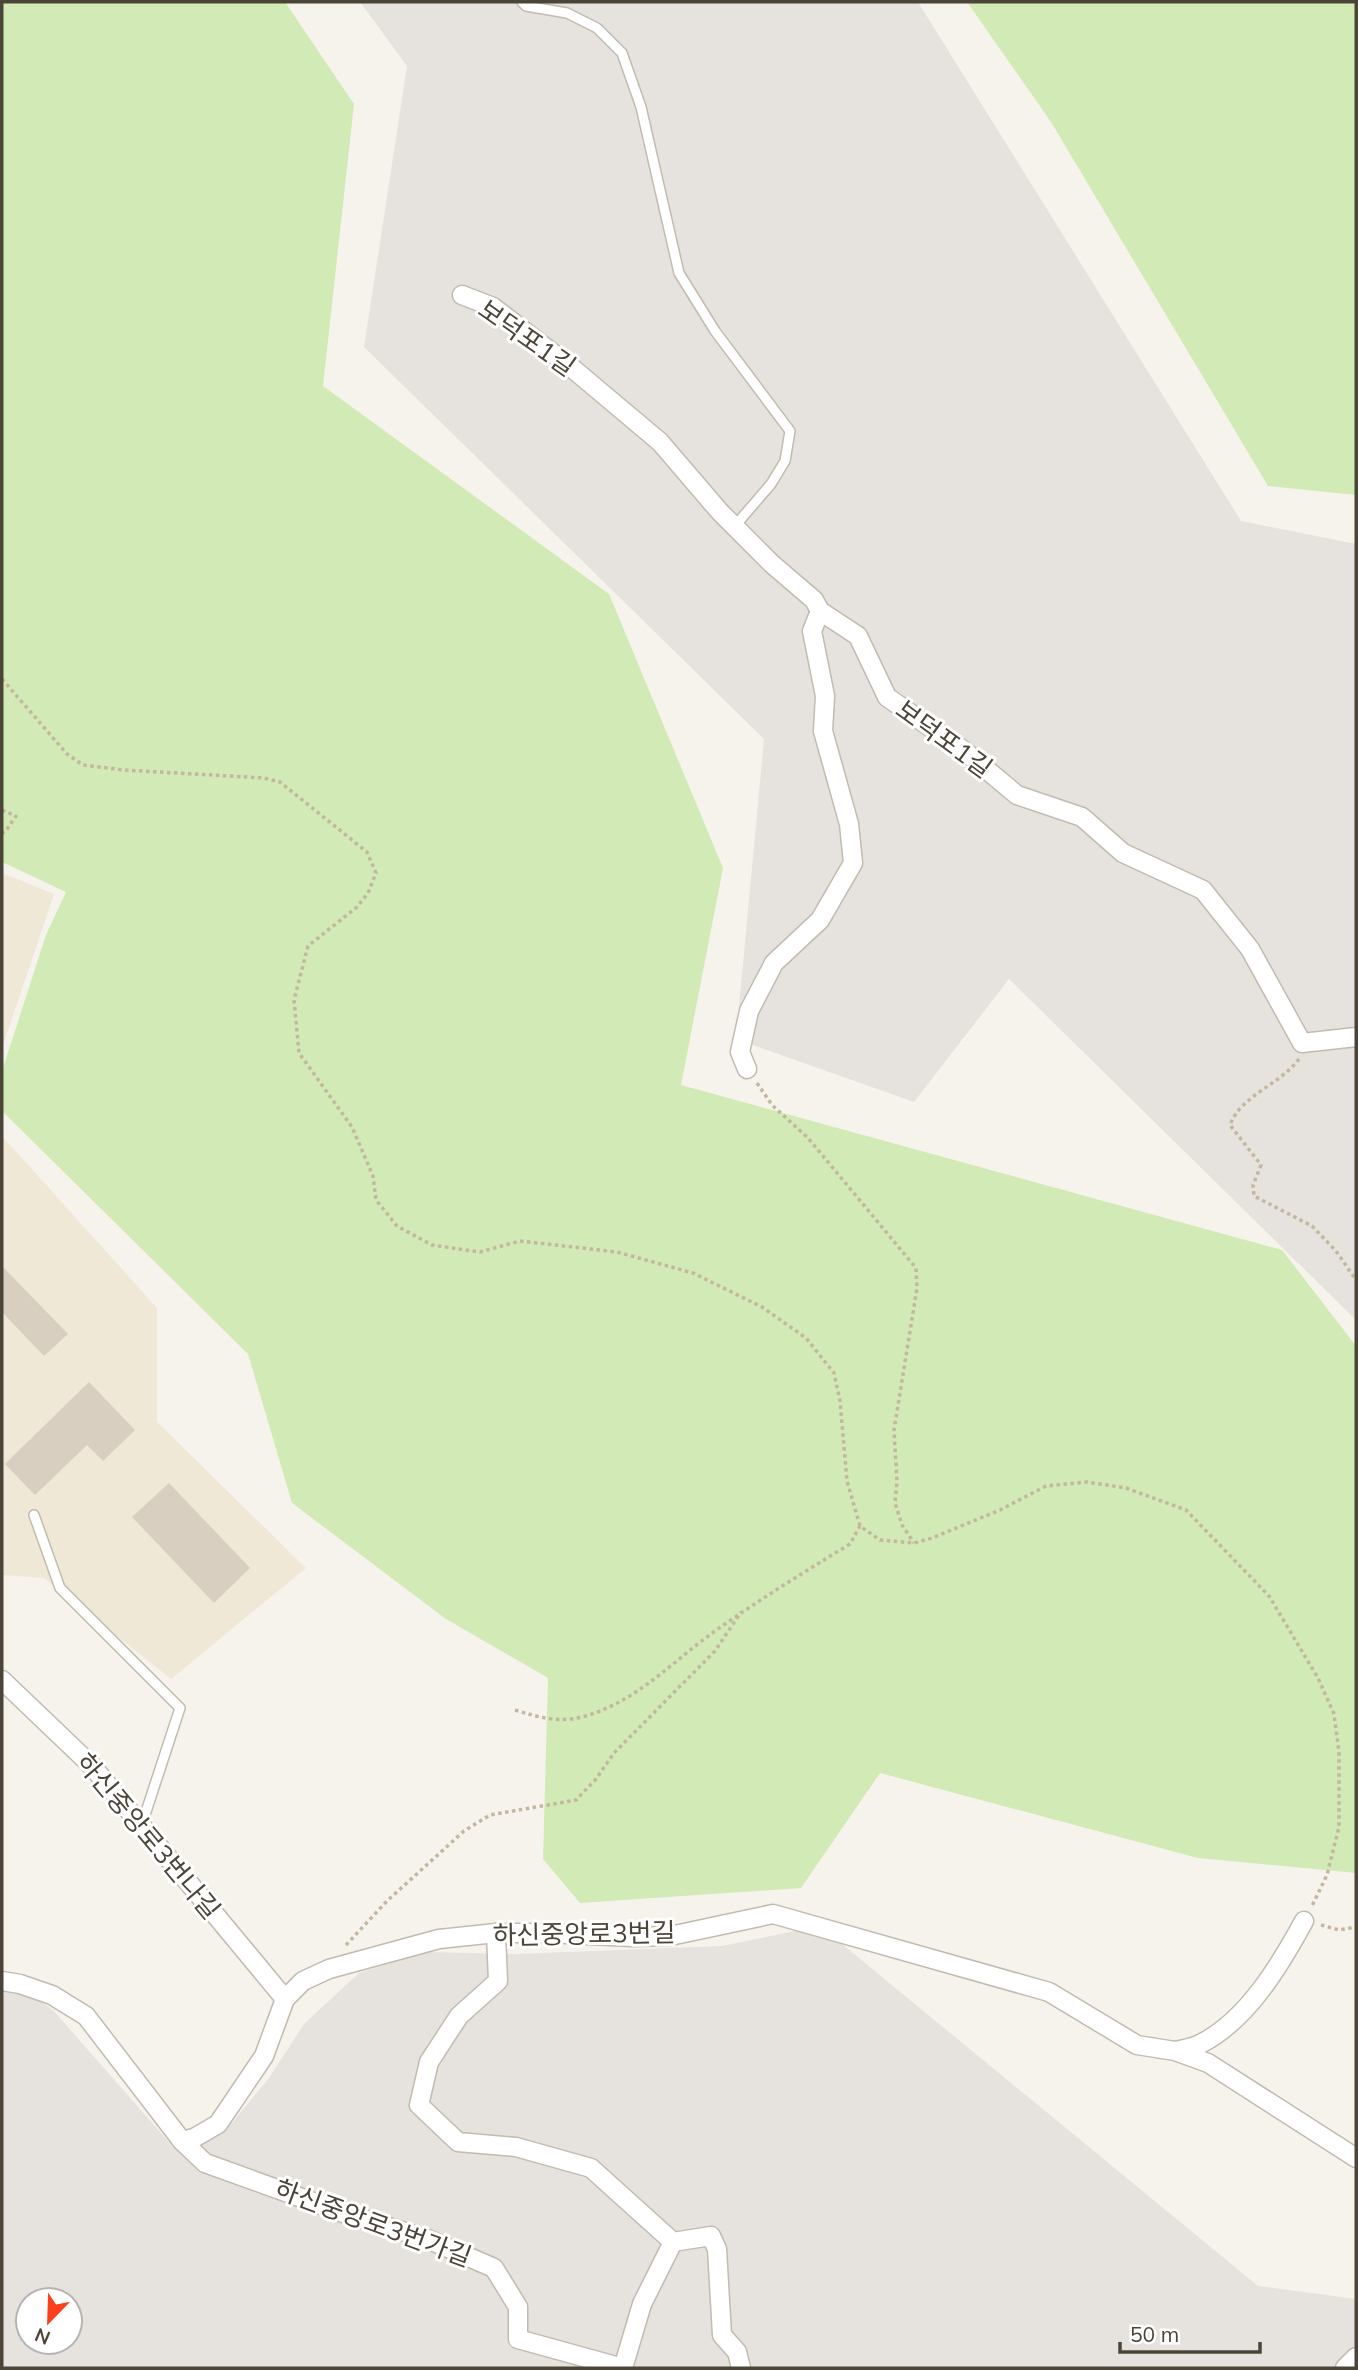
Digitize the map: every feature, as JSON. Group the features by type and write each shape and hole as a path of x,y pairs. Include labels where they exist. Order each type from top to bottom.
{"street":[{"name":"보덕포1길","path":"462,295 493,307 572,368 660,442 734,527 814,600 820,611 858,636 887,697 963,750 1017,795 1082,817 1123,853 1203,890 1251,949 1302,1043"},
{"path":"747,1069 740,1052 749,1011 774,963 820,920 853,863 849,824 823,731 825,696 812,632 820,611"},
{"path":"1302,1043 1356,1037"},
{"name":"하신중앙로3번나길","path":"2,1680 92,1766 285,1999"},
{"name":"하신중앙로3번길","path":"285,1999 303,1981 332,1968 439,1939 496,1933 670,1937 773,1914 1049,1992 1137,2045 1175,2052 1208,2063 1356,2158"},
{"path":"1175,2052 1201,2044 1226,2026 1257,1995 1277,1968 1304,1921"},
{"path":"496,1933 498,1981 458,2016 429,2062 419,2105 458,2142 516,2147 591,2168 673,2242 711,2236 717,2249 722,2335 737,2352 741,2368"},
{"path":"2,1982 20,1984 52,1995 86,2016 181,2141 194,2138 218,2124 264,2056 285,1999"},
{"name":"하신중앙로3번가길","path":"181,2141 205,2163 349,2215 425,2238 495,2268 518,2307 518,2339 623,2368 642,2304 673,2242"},
{"path":"1345,2368 1356,2357"}],"lane":[{"path":"522,2 526,6 567,13 597,28 621,53 641,107 679,273 715,331 790,431 785,461 771,484 734,527"},
{"path":"34,1515 60,1588 180,1708 141,1826"}],"path":[{"path":"2,679 66,754 83,765 264,778 281,782 367,852 376,873 368,893 357,907 308,946 294,1000 299,1053 352,1127 373,1175 376,1200 397,1226 432,1245 480,1252 520,1241 617,1252 694,1273 762,1307 806,1338 834,1373 840,1401 847,1481 860,1526 880,1540 914,1543 932,1538 1000,1510 1045,1486 1087,1482 1126,1488 1186,1510 1269,1596 1318,1678 1334,1714 1339,1752 1339,1827 1327,1875 1304,1921 1339,1930 1356,1927"},
{"path":"2,810 16,816 2,833"},
{"path":"1302,1043 1299,1058 1291,1070 1234,1114 1230,1125 1261,1165 1253,1185 1254,1196 1312,1226 1336,1251 1356,1280"},
{"path":"747,1069 772,1105 808,1138 916,1268 917,1288 894,1430 897,1480 895,1503 902,1525 914,1543"},
{"path":"514,1710 553,1721 606,1709 649,1685 689,1650 741,1612 850,1544 860,1526"},
{"path":"332,1968 342,1950 387,1901 464,1832 491,1815 576,1800 596,1779 614,1753 715,1650 741,1612"}],"shaded area":[{"path":"360,2 918,2 1241,521 1356,544 1356,1320 1009,979 914,1102 736,1039 764,739 364,347 407,66"},
{"path":"2,873 54,894 2,1048"},
{"path":"2,1136 157,1308 157,1422 306,1568 171,1679 44,1578 2,1575"},
{"path":"820,1926 1258,2286 1356,2299 1356,2368 2,2368 2,1990 37,1999 53,2010 175,2149 183,2153 227,2129 269,2078 304,2024 359,1973 426,1952 515,1954 722,1946"}],"green space":[{"path":"2,2 285,2 354,104 323,386 609,594 723,868 681,1085 1282,1250 1356,1346 1356,1873 1198,1858 880,1773 801,1888 580,1903 543,1859 548,1678 446,1619 292,1503 248,1354 2,1111 2,1071 46,935 66,892 2,862"},
{"path":"967,2 1356,2 1356,495 1268,486 1051,122"}],"building":[{"path":"2,1266 68,1334 44,1356 2,1312"},
{"path":"89,1382 135,1430 103,1461 87,1445 35,1495 5,1464"},
{"path":"169,1483 250,1568 214,1603 132,1517"}]}
